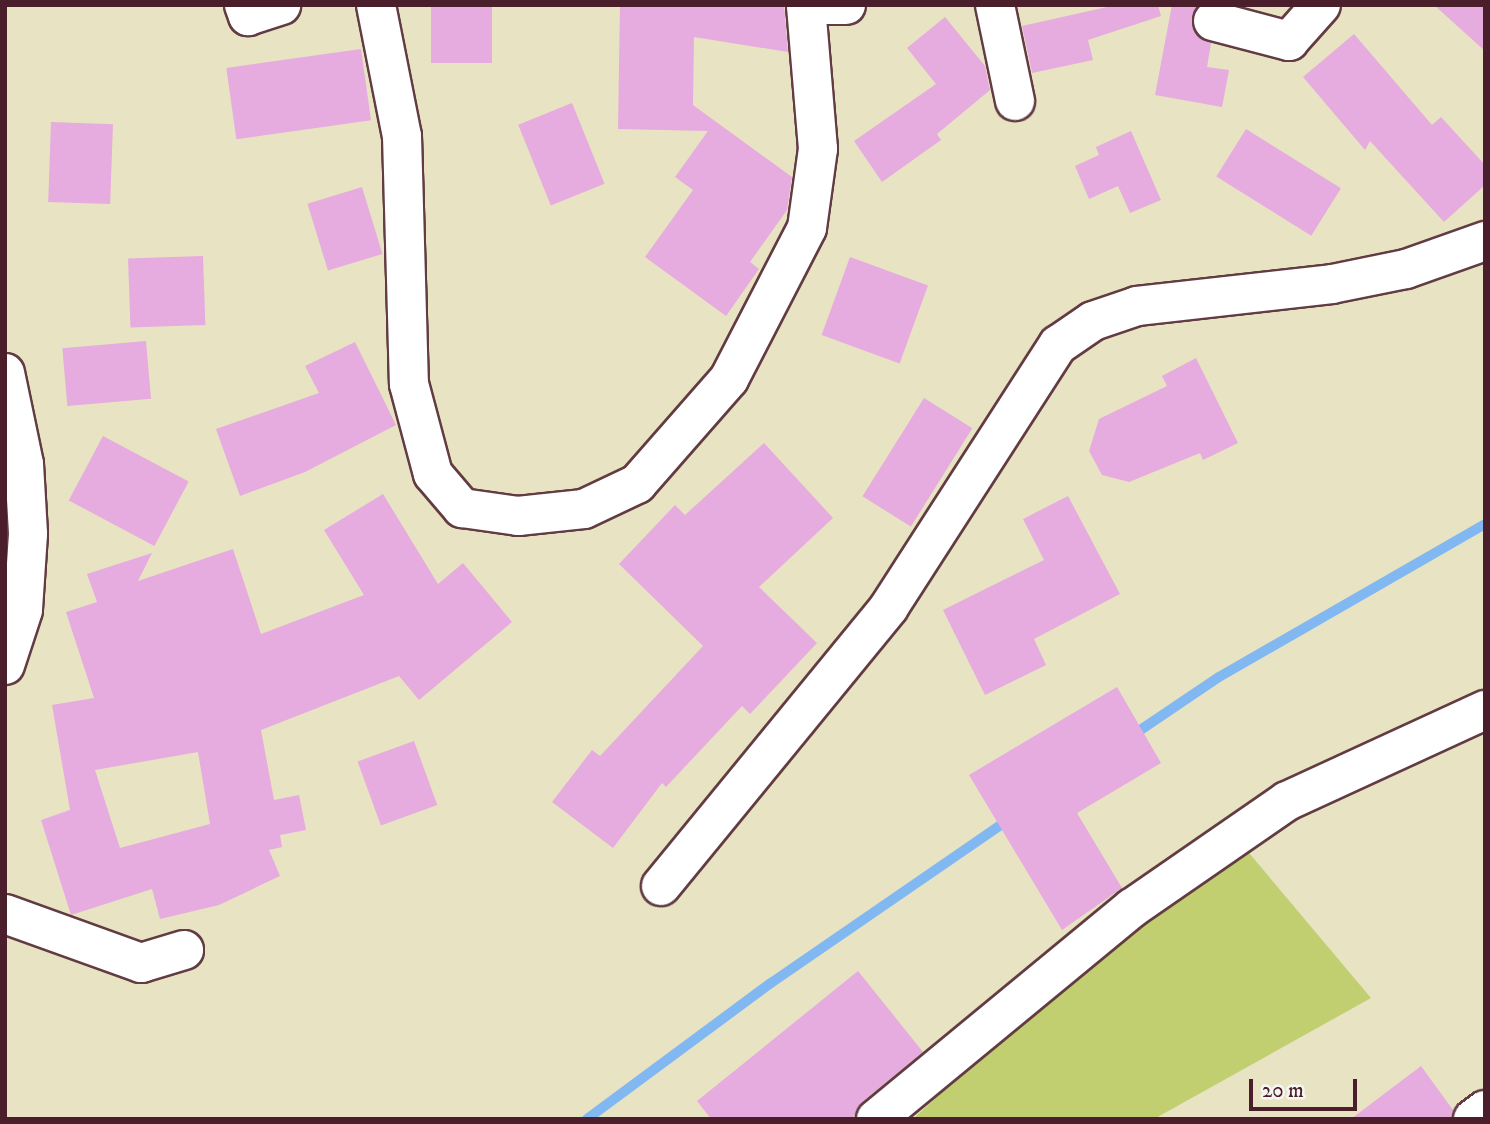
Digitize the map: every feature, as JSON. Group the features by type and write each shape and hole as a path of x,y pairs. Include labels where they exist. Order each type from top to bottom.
{"street":[{"path":"244,5 248,16 281,5"},
{"path":"376,5 402,136 409,384 433,474 462,508 518,516 584,509 638,484 729,379 807,228 818,149 806,5 846,5"},
{"path":"995,5 1015,101"},
{"path":"1213,21 1289,41 1321,5"},
{"path":"661,886 889,607 1058,345 1093,321 1137,306 1332,284 1406,269 1485,241"},
{"path":"5,373 24,464 17,535 23,610 5,665"},
{"path":"876,1119 1132,908 1287,802 1485,710"},
{"path":"5,914 141,963 184,950"},
{"path":"1473,1119 1485,1110"}],"green space":[{"path":"1228,828 1371,998 1154,1119 913,1119"}],"building":[{"path":"431,5 492,5 492,63 431,63"},
{"path":"620,5 784,5 788,52 694,37 693,105 792,177 787,210 750,262 759,269 726,316 645,257 693,190 675,177 708,131 618,129"},
{"path":"1116,5 1158,5 1161,16 1088,40 1093,60 1032,73 1022,26"},
{"path":"1172,5 1198,5 1192,26 1211,43 1207,67 1229,70 1222,107 1155,95"},
{"path":"1434,5 1485,5 1485,51"},
{"path":"945,17 985,66 990,90 937,134 941,140 882,182 854,141 936,84 907,48"},
{"path":"1354,34 1432,125 1441,117 1485,165 1485,185 1444,222 1370,141 1365,150 1303,77"},
{"path":"361,49 371,120 236,139 226,68"},
{"path":"572,103 605,184 551,205 518,125"},
{"path":"51,122 113,124 110,204 48,202"},
{"path":"1246,129 1341,188 1311,236 1216,176"},
{"path":"1131,131 1161,200 1130,213 1118,186 1089,199 1075,166 1099,155 1096,147"},
{"path":"362,187 382,254 328,271 307,204"},
{"path":"203,256 205,325 130,328 128,259"},
{"path":"850,257 928,285 900,363 822,335"},
{"path":"146,341 151,399 67,406 62,348"},
{"path":"355,342 396,425 305,472 240,496 216,429 319,393 305,366"},
{"path":"1196,358 1238,443 1203,460 1200,453 1129,482 1102,475 1089,451 1099,419 1167,386 1162,376"},
{"path":"924,398 972,428 911,527 863,496"},
{"path":"103,436 189,482 154,546 69,500"},
{"path":"764,443 833,518 759,587 817,643 750,714 742,706 666,787 662,783 613,848 552,802 592,750 600,756 703,646 619,564 675,505 685,515"},
{"path":"383,494 438,584 463,563 512,622 419,700 399,676 261,730 274,800 299,795 306,830 280,835 282,847 269,850 280,876 219,905 160,919 152,889 71,915 41,820 70,810 52,705 94,698 66,612 97,602 87,574 152,553 138,581 233,549 261,634 364,595 324,530","holes":["198,752 210,824 120,848 95,770"]},
{"path":"1068,496 1120,594 1034,639 1046,665 985,695 943,610 1044,560 1023,519"},
{"path":"1117,687 1161,763 1077,813 1122,888 1062,930 969,775"},
{"path":"414,741 437,805 381,825 358,762"},
{"path":"858,971 923,1052 862,1102 852,1119 711,1119 697,1101"},
{"path":"1421,1066 1453,1110 1452,1119 1351,1119"}],"waterway":[{"path":"1130,737 1219,677 1485,524"},
{"path":"587,1119 771,983 1010,819"}]}
